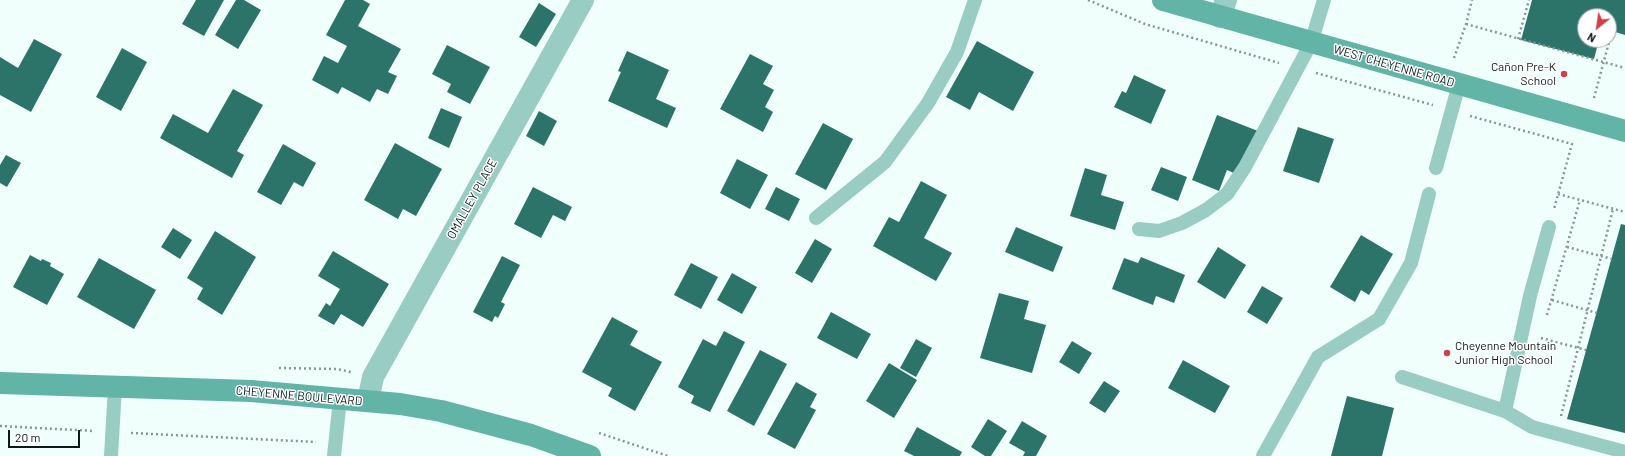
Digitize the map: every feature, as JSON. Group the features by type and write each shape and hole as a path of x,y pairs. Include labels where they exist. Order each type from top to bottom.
{"main road":[{"name":"WEST CHEYENNE ROAD","path":"1164,0 1223,8 1311,43 1625,131"},
{"name":"CHEYENNE BOULEVARD","path":"0,383 251,391 400,404 442,412 531,435 590,456"}],"street":[{"name":"OMALLEY PLACE","path":"368,401 373,377 583,0"}],"lane":[{"path":"816,218 886,162 928,103 956,52 975,0"},
{"path":"1139,229 1160,232 1182,223 1206,210 1227,194 1245,167 1311,43 1324,0"},
{"path":"1436,168 1459,84"},
{"path":"1263,456 1318,357 1379,319 1411,263 1429,194"},
{"path":"1505,411 1530,296 1549,227"},
{"path":"1402,377 1505,411 1532,427 1625,452"},
{"path":"112,456 115,387"},
{"path":"334,450 340,399"}],"path":[{"path":"1088,0 1145,24 1243,53 1572,144 1549,227"},
{"path":"1447,56 1455,58 1472,0"},
{"path":"1518,38 1529,0"},
{"path":"1466,24 1625,68"},
{"path":"1594,97 1608,48"},
{"path":"1558,194 1625,212"},
{"path":"1547,316 1580,200"},
{"path":"1560,418 1613,209"},
{"path":"1567,247 1601,258 1612,259"},
{"path":"1552,300 1596,314"},
{"path":"1543,331 1541,338 1586,350"},
{"path":"0,426 113,432 334,450"}],"building":[{"path":"196,0 224,0 204,36 182,24"},
{"path":"236,0 244,0 261,10 238,49 215,35"},
{"path":"345,0 363,0 370,4 358,26 401,49 388,72 397,76 388,94 377,89 370,102 342,87 338,94 312,80 324,56 338,63 347,46 326,35"},
{"path":"1532,0 1625,0 1625,35 1617,32 1617,8 1577,8 1577,48 1597,48 1594,59 1521,40"},
{"path":"539,3 556,14 536,47 519,37"},
{"path":"34,39 62,54 31,112 0,95 0,57 18,68"},
{"path":"977,41 1034,72 1013,111 979,92 970,110 946,97"},
{"path":"447,45 490,67 470,104 447,92 451,84 432,74"},
{"path":"122,48 147,62 121,111 96,97"},
{"path":"627,51 669,70 656,99 676,108 667,128 608,101 621,72 618,71"},
{"path":"750,54 773,66 763,84 774,90 765,107 773,112 763,132 720,109"},
{"path":"1134,75 1166,90 1151,124 1114,107 1122,91 1126,93"},
{"path":"233,89 263,105 237,151 244,155 232,178 160,138 173,114 208,133"},
{"path":"441,108 462,117 449,148 428,138"},
{"path":"539,111 557,121 544,146 526,136"},
{"path":"1217,115 1258,131 1240,176 1227,170 1219,191 1192,180"},
{"path":"823,123 853,139 826,190 795,174"},
{"path":"1298,127 1334,139 1319,183 1283,171"},
{"path":"395,143 442,169 416,216 403,209 398,219 364,200"},
{"path":"283,144 316,163 303,187 294,182 281,205 257,192"},
{"path":"6,155 21,163 7,187 0,183 0,165"},
{"path":"737,159 768,175 750,209 720,193"},
{"path":"1161,167 1187,177 1178,201 1151,190"},
{"path":"1085,168 1107,175 1101,195 1124,202 1115,230 1070,216"},
{"path":"921,181 947,195 924,238 952,253 936,281 873,246 889,217 899,222"},
{"path":"533,187 572,207 565,221 553,215 541,238 514,224"},
{"path":"776,187 800,199 789,221 765,209"},
{"path":"1621,224 1625,225 1625,433 1567,419"},
{"path":"1016,227 1063,247 1053,272 1005,252"},
{"path":"173,228 192,240 180,259 161,247"},
{"path":"215,231 256,257 222,315 197,299 203,288 187,278"},
{"path":"1361,235 1393,254 1369,295 1361,290 1355,302 1330,287"},
{"path":"815,239 832,249 812,283 795,273"},
{"path":"1218,247 1246,265 1225,299 1197,282"},
{"path":"333,251 389,284 363,327 341,314 334,325 318,316 326,303 330,306 340,289 318,276"},
{"path":"30,255 41,261 42,259 51,263 50,266 64,274 47,305 13,287"},
{"path":"502,256 520,265 501,302 505,304 498,318 495,316 492,322 473,312"},
{"path":"1141,257 1185,275 1174,303 1156,296 1153,305 1112,289 1124,258 1138,263"},
{"path":"99,258 156,290 134,329 77,297"},
{"path":"691,263 718,277 701,309 674,295"},
{"path":"732,273 757,287 742,314 717,300"},
{"path":"1262,286 1283,298 1267,324 1247,312"},
{"path":"999,293 1029,301 1024,319 1046,325 1032,373 980,358"},
{"path":"831,312 871,334 857,359 817,338"},
{"path":"612,317 638,331 630,345 662,362 635,411 608,396 612,388 582,372"},
{"path":"724,331 745,342 710,412 691,403 694,396 678,387 703,339 716,346"},
{"path":"916,339 932,348 916,377 900,368"},
{"path":"1072,341 1092,353 1079,374 1059,362"},
{"path":"760,350 787,364 754,426 727,411"},
{"path":"1183,360 1230,386 1215,413 1168,388"},
{"path":"889,363 917,380 894,418 866,401"},
{"path":"1104,381 1120,391 1105,413 1089,403"},
{"path":"796,382 817,394 810,407 816,410 795,449 767,434"},
{"path":"1347,396 1394,408 1382,456 1331,456"},
{"path":"988,419 1007,431 991,456 985,456 971,447"},
{"path":"1022,421 1047,436 1036,456 1023,456 1025,452 1009,443"},
{"path":"917,427 962,452 960,456 914,456 904,451"}],"place":[{"name":"Cañon Pre-K School","path":"1564,74"},
{"name":"Cheyenne Mountain Junior High School","path":"1447,353"}]}
